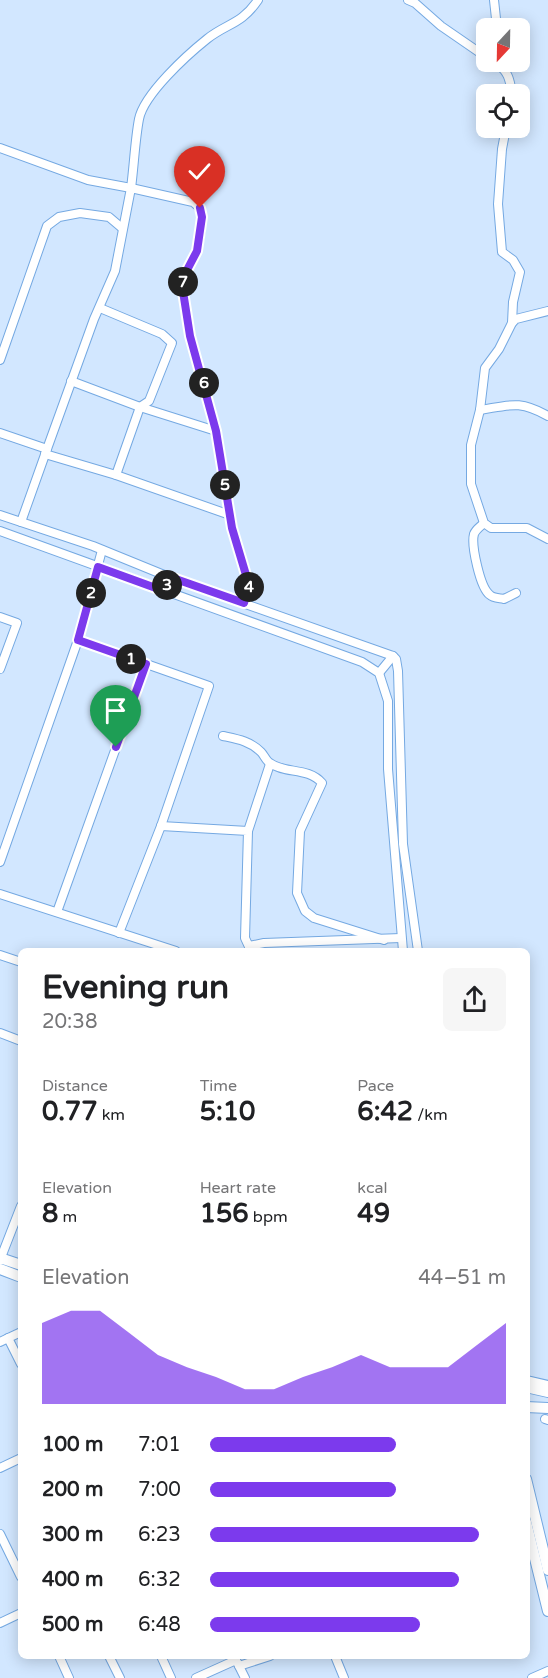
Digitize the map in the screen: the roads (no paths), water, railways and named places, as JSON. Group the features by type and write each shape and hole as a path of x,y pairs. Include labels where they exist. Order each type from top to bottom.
{"main road":[{"path":"0,1258 18,1264"},
{"path":"0,1269 18,1276"},
{"path":"530,1388 548,1392"},
{"path":"530,1409 547,1415"},
{"path":"530,1496 548,1570"},
{"path":"530,1538 548,1611"}],"street":[{"path":"21,522 71,381 115,271 131,188 139,118 145,103 152,92 209,38 238,22 258,0"},
{"path":"408,0 476,50"},
{"path":"494,0 496,18"},
{"path":"504,138 498,204 501,252 513,260 520,272 513,302 512,323 499,349 485,368 480,410 471,445 471,484 484,523 491,528 527,528 548,539"},
{"path":"0,148 88,180 193,202 200,208 202,217 197,251 182,285 190,336 216,431 230,514 249,585 244,603"},
{"path":"0,360 47,226 59,217 80,213 109,217 122,228"},
{"path":"100,308 162,334 172,343 148,400 140,406 116,475"},
{"path":"512,323 548,311"},
{"path":"71,381 216,431"},
{"path":"480,410 520,404 533,407 548,416"},
{"path":"0,433 230,514"},
{"path":"0,515 102,550 396,659 403,844 418,948"},
{"path":"484,523 477,529 473,542 483,587 490,596 504,599 516,593"},
{"path":"0,531 362,662 379,673 388,701 388,769 403,948"},
{"path":"0,862 4,837 78,640 102,550"},
{"path":"164,591 170,577"},
{"path":"0,616 17,623 0,669"},
{"path":"281,633 286,618"},
{"path":"78,640 209,686 161,826 119,933"},
{"path":"379,673 393,656"},
{"path":"57,912 146,664"},
{"path":"223,736 246,741 260,751 270,764 305,773 322,783 300,831 297,893 305,910 314,918 384,940"},
{"path":"250,948 245,938 248,831 270,764"},
{"path":"161,826 248,831"},
{"path":"0,894 166,948"},
{"path":"401,927 415,926"},
{"path":"252,948 264,943 401,938"},
{"path":"0,955 18,961"},
{"path":"0,1033 18,1040"},
{"path":"0,1258 18,1213"},
{"path":"18,1333 4,1340 18,1360"},
{"path":"530,1381 548,1385"},
{"path":"0,1468 18,1459"},
{"path":"0,1534 18,1571"},
{"path":"0,1623 18,1614"},
{"path":"60,1659 69,1678"},
{"path":"110,1659 120,1678"},
{"path":"162,1659 171,1678"},
{"path":"336,1659 344,1678"},
{"path":"196,1678 237,1661 245,1678"},
{"path":"532,1678 548,1671"}]}
